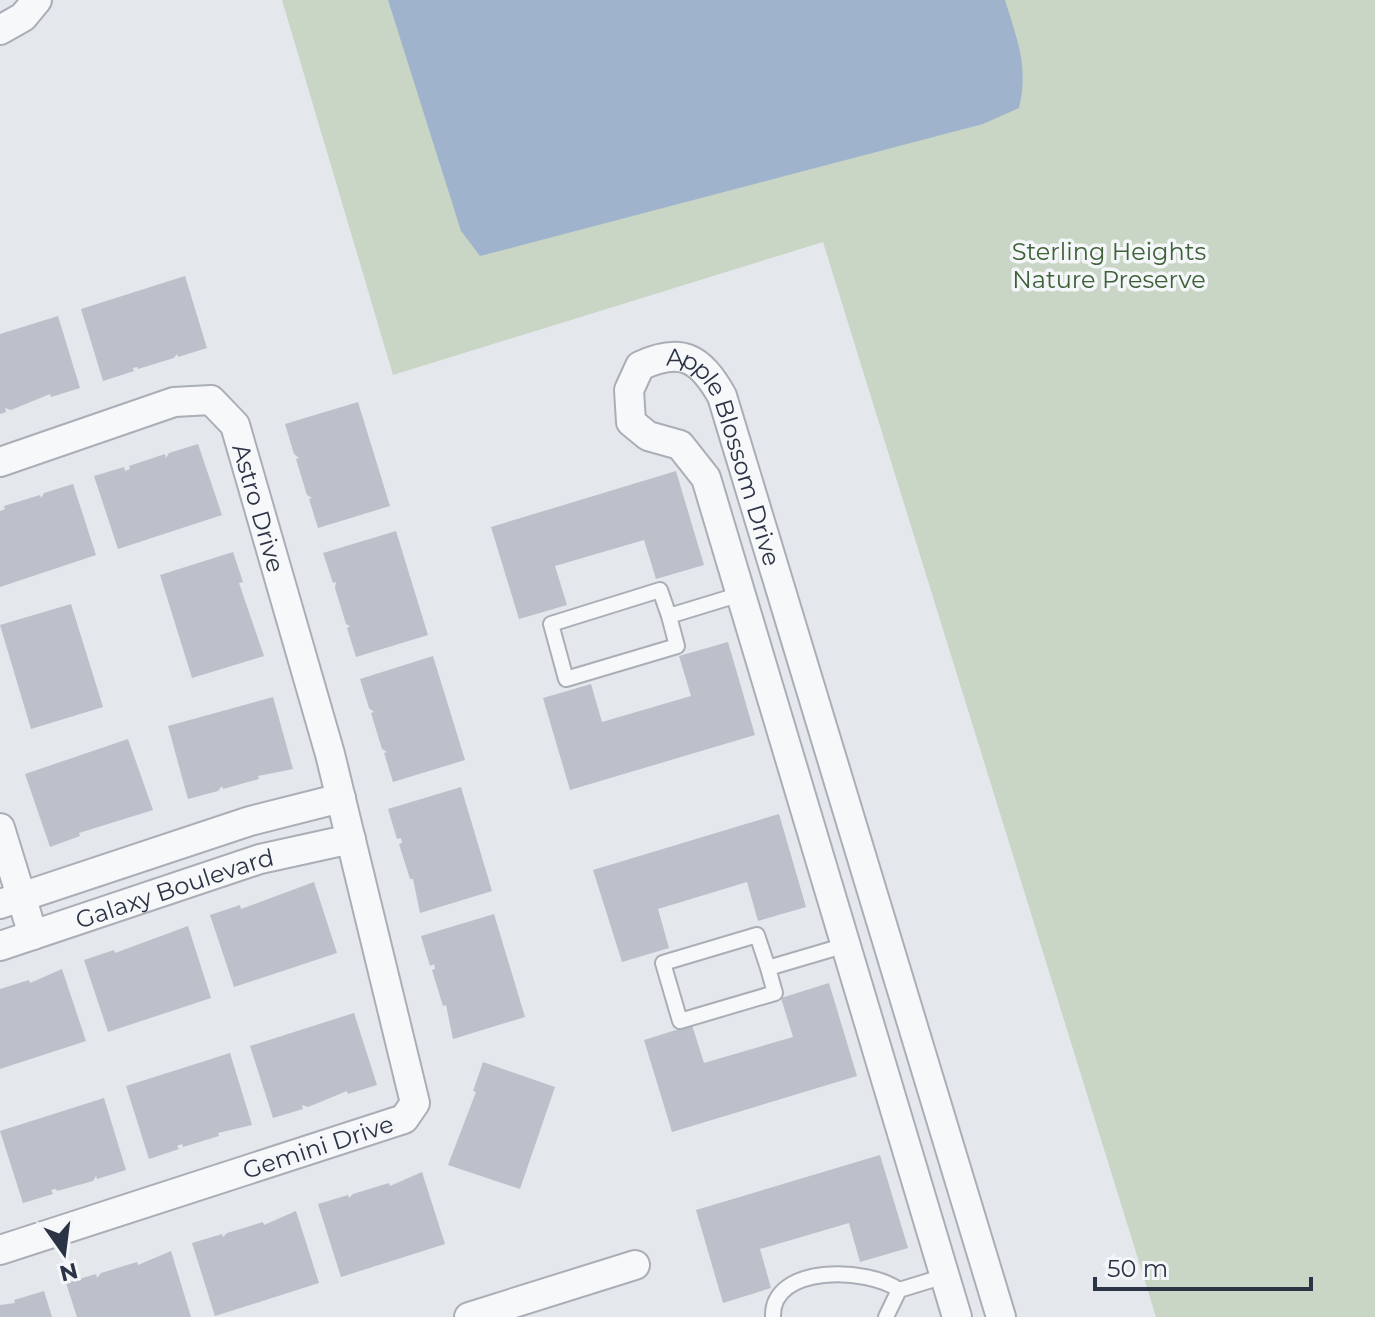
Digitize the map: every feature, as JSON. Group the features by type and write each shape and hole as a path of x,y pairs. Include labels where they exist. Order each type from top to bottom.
{"street":[{"path":"0,30 23,17 37,1"},
{"name":"Apple Blossom Drive","path":"957,1317 706,478 680,445 648,436 631,422 629,390 640,366 665,354 689,360 706,371 722,396 1001,1317"},
{"name":"Astro Drive","path":"0,462 174,402 211,400 235,425 351,839"},
{"name":"Apple Blossom Drive","path":"744,605 785,605"},
{"path":"801,794 840,784"},
{"name":"Galaxy Boulevard","path":"11,900 250,821 341,798"},
{"path":"0,828 11,900 33,935"},
{"name":"Galaxy Boulevard","path":"0,946 260,859 351,839"},
{"name":"Gemini Drive","path":"0,1250 404,1119 415,1103 351,839"},
{"path":"846,945 885,934"},
{"path":"906,1148 947,1137"},
{"path":"945,1276 985,1264"},
{"path":"469,1317 635,1265"}],"lane":[{"path":"660,590 669,616 677,646 566,679 551,624 660,590"},
{"path":"669,616 744,605"},
{"path":"757,935 768,968 775,993 680,1021 663,963 757,935"},
{"path":"768,968 846,945"},
{"path":"773,1317 774,1299 786,1288 815,1277 866,1275 887,1281 899,1290"},
{"path":"886,1317 899,1290 945,1276"}],"green space":[{"name":"Sterling Heights Nature Preserve","path":"282,0 1375,0 1375,1317 1156,1317 823,242 393,375"}],"water":[{"path":"388,0 1005,0 1020,53 1022,93 1019,108 983,124 480,256 461,231"}],"building":[{"path":"185,276 207,348 178,357 177,354 174,358 133,368 134,371 103,381 81,309"},
{"path":"58,316 80,388 51,397 50,394 11,410 5,408 6,412 0,414 0,334"},
{"path":"358,402 390,506 318,528 309,499 312,498 307,495 296,459 299,458 294,454 285,424"},
{"path":"198,444 222,515 118,549 94,476 124,467 125,471 130,469 129,466 165,454 166,458 169,453"},
{"path":"676,471 704,565 656,579 644,540 555,566 567,605 519,619 491,527"},
{"path":"73,484 96,555 0,587 0,511 5,509 4,506 40,495 41,498 44,493"},
{"path":"396,531 428,635 356,657 347,628 350,626 346,624 336,582 333,583 323,553"},
{"path":"233,552 243,582 239,583 264,656 192,678 160,575"},
{"path":"71,604 103,707 31,729 0,625"},
{"path":"728,642 755,735 570,790 543,698 591,684 602,722 691,696 679,656"},
{"path":"433,656 465,760 393,782 384,753 387,752 382,749 371,713 374,712 369,708 360,679"},
{"path":"273,697 293,769 258,776 259,779 223,789 222,786 218,791 188,799 168,726"},
{"path":"128,739 153,810 79,833 80,836 50,847 25,774"},
{"path":"461,787 492,891 420,913 413,879 410,879 399,844 402,843 401,838 397,839 388,809"},
{"path":"779,814 806,907 758,921 747,882 658,909 669,948 622,962 593,870"},
{"path":"314,882 337,953 234,987 210,915 240,905 241,909"},
{"path":"494,914 525,1017 453,1039 446,1005 443,1006 432,970 435,969 434,964 430,966 421,936"},
{"path":"188,926 211,998 108,1032 84,960 114,950 115,953"},
{"path":"62,969 86,1041 0,1069 0,989 29,980 30,983"},
{"path":"829,983 857,1076 672,1132 644,1040 692,1025 704,1063 793,1037 781,998"},
{"path":"354,1013 377,1085 348,1094 347,1091 308,1107 302,1105 303,1109 273,1118 250,1046"},
{"path":"230,1053 252,1125 218,1133 219,1136 183,1147 182,1144 177,1146 179,1149 149,1159 126,1086"},
{"path":"483,1062 555,1087 520,1189 448,1165 476,1092 473,1091"},
{"path":"104,1098 126,1170 97,1179 96,1176 93,1181 57,1191 51,1190 53,1194 23,1203 0,1131"},
{"path":"880,1155 908,1248 860,1262 849,1223 760,1249 771,1288 723,1303 696,1210"},
{"path":"422,1172 445,1244 341,1277 318,1204 348,1195 349,1198 389,1183 390,1186"},
{"path":"296,1211 319,1283 215,1316 192,1243 222,1234 223,1237 263,1222 264,1225"},
{"path":"171,1251 191,1317 77,1317 66,1283 96,1274 97,1278 101,1273 137,1262 138,1265"},
{"path":"44,1291 52,1317 0,1317 0,1305 15,1303 14,1300"}]}
